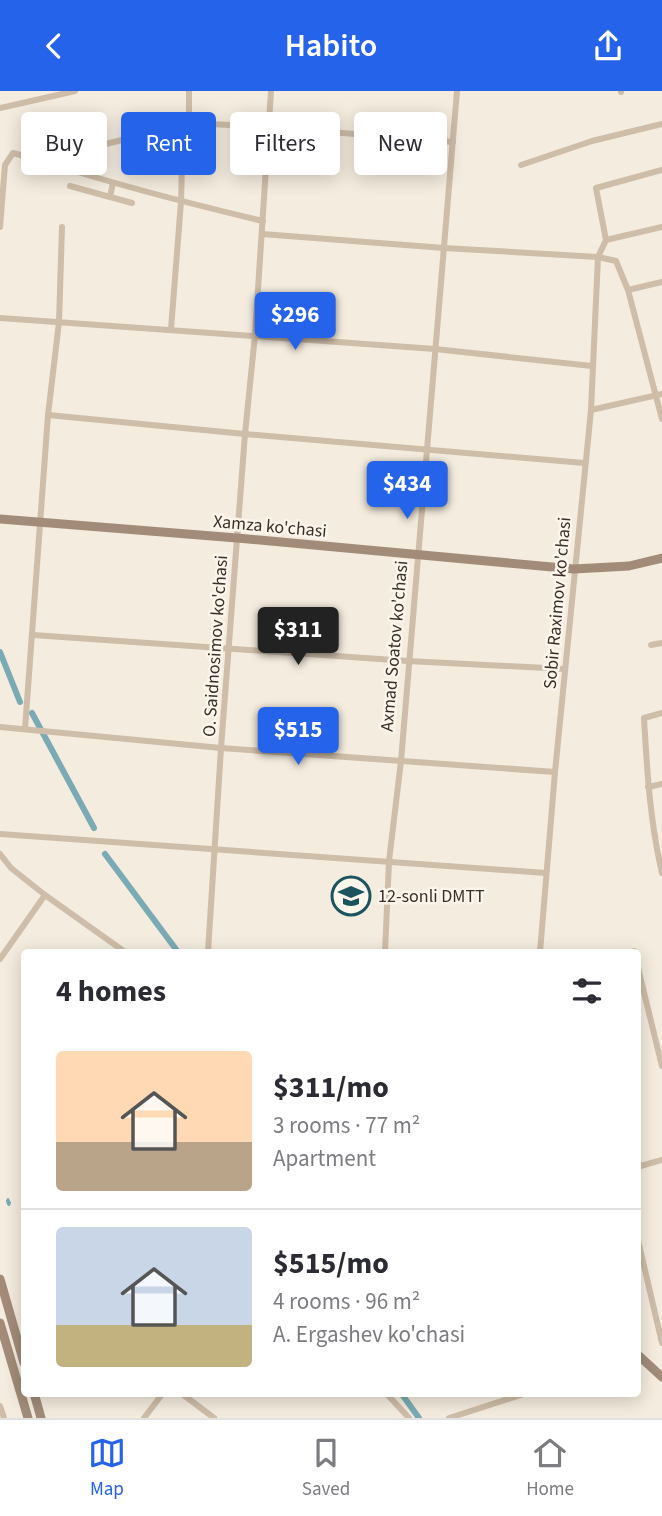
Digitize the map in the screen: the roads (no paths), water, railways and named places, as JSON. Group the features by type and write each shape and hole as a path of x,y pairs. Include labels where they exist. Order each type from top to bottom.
{"main road":[{"name":"Xamza ko'chasi","path":"0,519 574,569 629,566 662,558"},
{"path":"0,1279 19,1335"},
{"path":"19,1335 1,1330 4,1350 28,1418"},
{"path":"4,1350 19,1335"},
{"path":"4,1350 19,1335"},
{"path":"641,1360 662,1377"},
{"path":"35,1397 41,1418"}],"street":[{"path":"0,108 75,91"},
{"path":"189,91 189,112"},
{"name":"O. Saidnosimov ko'chasi","path":"270,112 271,91"},
{"name":"Axmad Soatov ko'chasi","path":"385,949 389,862 401,761 457,91"},
{"path":"521,165 592,141 662,124"},
{"path":"340,133 453,142"},
{"path":"0,227 2,165 13,153 21,155"},
{"path":"598,257 606,240 596,188 662,170"},
{"path":"87,175 181,202 263,221"},
{"path":"170,329 182,175"},
{"name":"O. Saidnosimov ko'chasi","path":"208,949 221,748 266,175"},
{"path":"110,197 113,183"},
{"path":"70,186 132,203"},
{"path":"25,729 48,415 59,322 62,227"},
{"path":"606,240 662,227"},
{"path":"262,234 444,249 598,257 616,261 628,290 659,394 662,419"},
{"name":"Sobir Raximov ko'chasi","path":"540,949 591,410 598,257"},
{"path":"628,290 662,282"},
{"path":"0,318 435,349 592,366"},
{"path":"591,410 659,394"},
{"path":"48,415 584,463"},
{"path":"33,635 565,669"},
{"path":"651,645 662,643"},
{"path":"662,713 644,718 648,787 662,873"},
{"path":"0,727 221,748 555,772"},
{"path":"648,787 662,784"},
{"path":"0,834 546,873"},
{"path":"0,854 11,868 45,895 121,949"},
{"path":"0,959 45,895"},
{"path":"641,980 662,1066"},
{"path":"641,1166 662,1160"},
{"path":"641,1253 662,1343"},
{"path":"144,1418 160,1397"},
{"path":"186,1397 214,1418"},
{"path":"390,1397 409,1418"},
{"path":"449,1418 515,1397"},
{"path":"0,1406 4,1418"}],"waterway":[{"path":"0,652 20,702"},
{"path":"32,713 94,828"},
{"path":"105,854 176,949"},
{"path":"8,1199 9,1201 7,1201 8,1199"},
{"path":"7,1201 9,1201 10,1203 8,1204 7,1201"},
{"path":"10,1203 9,1205 8,1204 10,1203"},
{"path":"404,1397 419,1418"}],"place":[{"name":"12-sonli DMTT","path":"351,896"}]}
